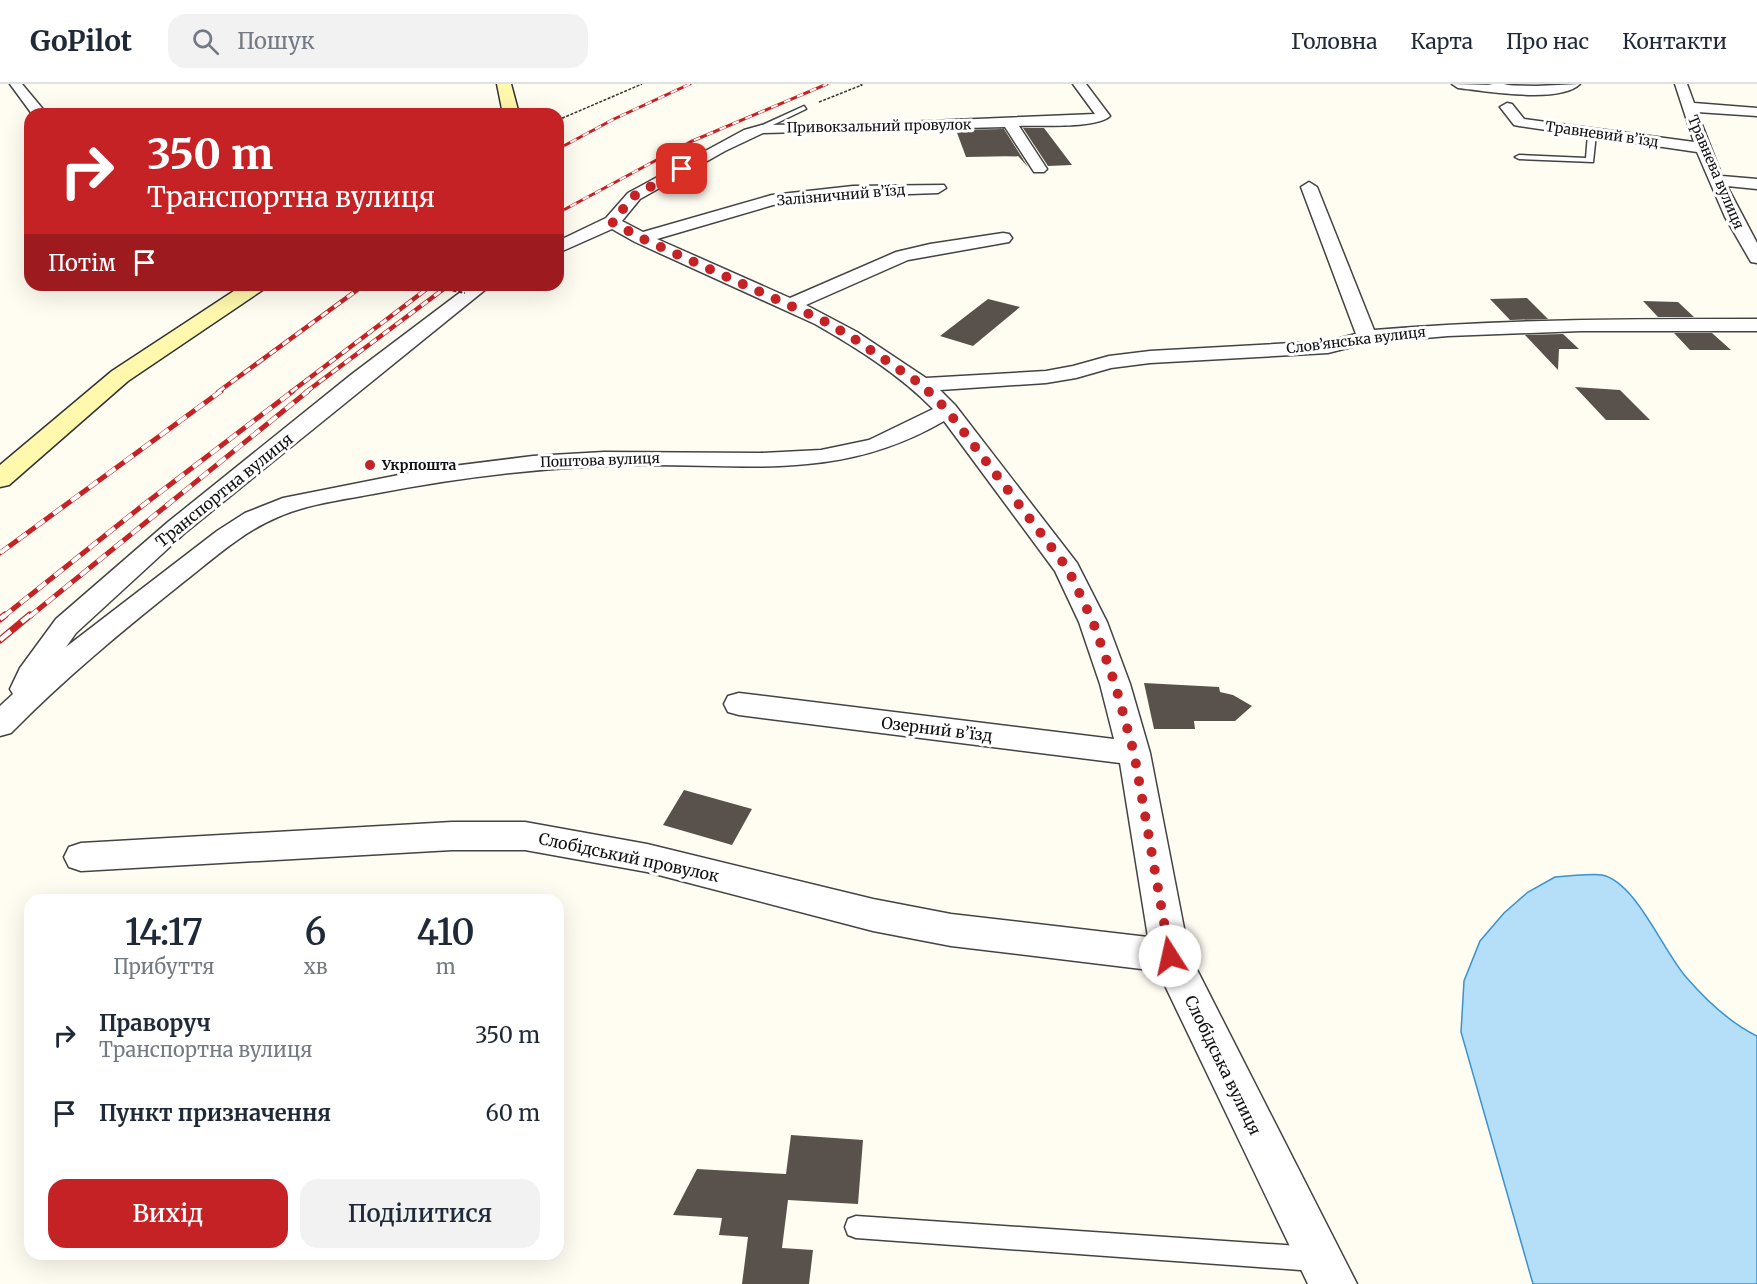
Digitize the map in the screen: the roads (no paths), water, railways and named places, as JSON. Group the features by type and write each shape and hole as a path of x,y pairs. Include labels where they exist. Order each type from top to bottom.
{"street":[{"path":"16,84 33,108"},
{"path":"504,84 510,108"},
{"name":"Привокзальний провулок","path":"750,133 772,128 860,128 1009,123 1094,119 1102,116 1089,94 1079,84"},
{"path":"1458,84 1523,89 1560,88 1574,84"},
{"name":"Травнева вулиця","path":"1681,84 1704,148 1718,180 1752,242 1757,258"},
{"name":"Травневий в’їзд","path":"1507,107 1520,122 1592,134 1704,148"},
{"path":"1688,107 1757,112"},
{"path":"1009,123 1039,169"},
{"path":"564,245 612,222 634,196 750,133"},
{"path":"1718,180 1757,184"},
{"path":"1309,187 1367,337"},
{"name":"Залізничний в’їзд","path":"641,238 772,200 853,191 938,188"},
{"name":"Слобідська вулиця","path":"612,222 641,238 791,305 850,336 922,385 947,410 1068,569 1093,622 1115,684 1134,753 1170,956 1327,1272"},
{"path":"791,305 903,256 930,249 1003,238"},
{"path":"0,479 120,376 248,291"},
{"name":"Транспортна вулиця","path":"9,715 50,646 75,619 177,527 471,291"},
{"name":"Слов’янська вулиця","path":"922,385 1046,377 1076,372 1109,362 1150,357 1328,347 1367,337 1448,330 1570,325 1757,325"},
{"name":"Поштова вулиця","path":"9,715 113,623 205,552 250,521 283,506 356,490 539,461 638,458 769,460 846,453 875,446 916,429 947,410"},
{"name":"Озерний в’їзд","path":"739,704 1134,753"},
{"name":"Слобідський провулок","path":"81,857 452,836 525,836 647,858 873,915 951,930 1170,956"}],"lane":[{"path":"1491,84 1523,89"},
{"path":"750,133 804,108"},
{"path":"1519,157 1590,160 1592,134"},
{"path":"856,1227 1327,1272"}],"water":[{"path":"1602,875 1614,880 1626,890 1694,986 1728,1018 1757,1036 1757,1284 1533,1284 1461,1032 1464,981 1480,941 1504,913 1528,892 1555,877"}],"railway":[{"path":"564,146 614,119 690,84"},
{"path":"564,210 690,142 827,84"},
{"path":"218,392 356,291"},
{"path":"291,392 424,291"},
{"path":"306,392 441,291"},
{"path":"0,553 221,391"},
{"path":"3,617 142,506 293,391"},
{"path":"29,617 308,391"},
{"path":"0,619 5,615"},
{"path":"0,640 30,615"}],"place":[{"name":"Укрпошта","path":"370,465"}]}
